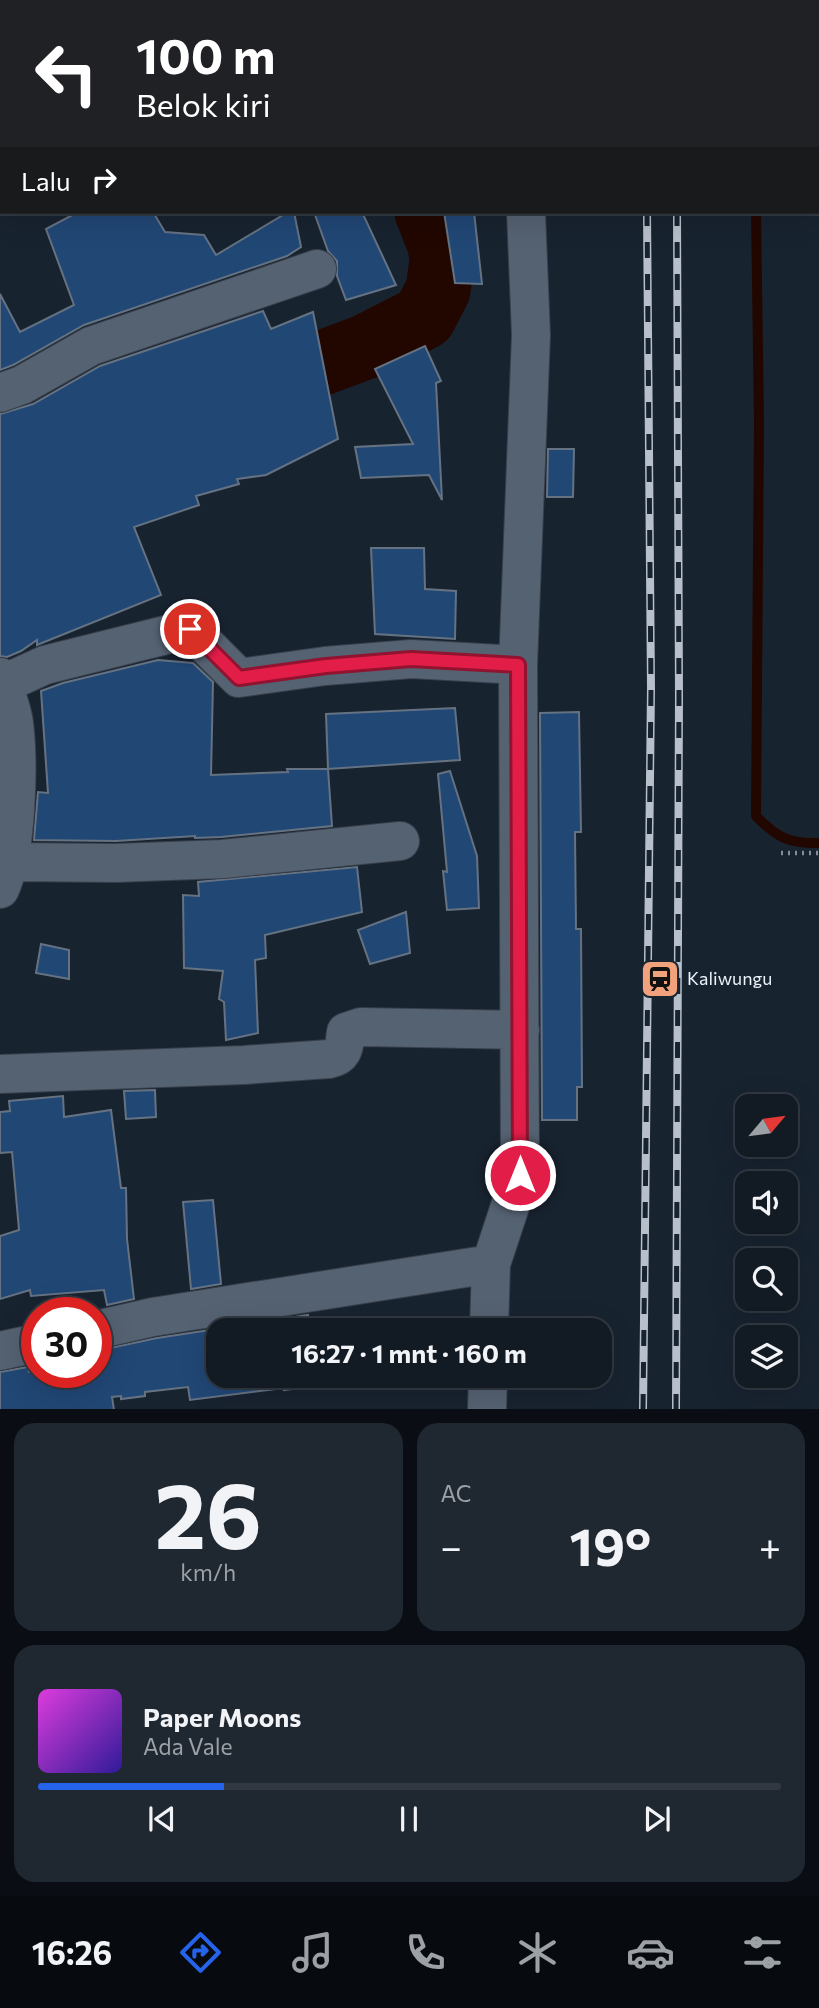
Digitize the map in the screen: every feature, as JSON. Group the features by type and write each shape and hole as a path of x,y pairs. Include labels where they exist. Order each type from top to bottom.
{"street":[{"path":"489,1318 491,1264 520,1175 518,665 531,335 526,214"},
{"path":"0,393 22,385 91,346 317,269"},
{"path":"400,841 223,859 116,863 5,876 13,826 15,742 13,721 1,680 190,629 239,678 326,666 411,659 518,665"},
{"path":"0,1074 231,1066 329,1059 337,1057 344,1050 346,1032 361,1027 520,1030"},
{"path":"112,1326 153,1317 491,1264"},
{"path":"0,1352 21,1347"},
{"path":"487,1409 488,1388"}],"path":[{"path":"780,853 819,853"}],"building":[{"path":"74,214 154,214 165,232 204,235 216,255 285,214 294,214 301,247 287,256 84,325 0,370 0,294 20,332 74,305 46,229"},
{"path":"315,214 363,214 396,285 346,300 337,276 337,261 328,251"},
{"path":"444,214 474,214 482,284 455,283"},
{"path":"263,311 271,329 313,312 338,439 266,475 237,479 239,484 196,496 199,505 134,527 161,595 37,645 37,640 7,657 0,656 0,414 33,404 100,366"},
{"path":"425,346 441,381 436,383 442,500 429,475 361,478 355,447 413,444 375,369"},
{"path":"548,449 574,449 573,497 547,497"},
{"path":"371,548 424,548 425,589 456,591 455,639 375,634"},
{"path":"158,660 193,663 213,682 211,775 328,769 332,826 221,837 116,841 34,840 38,792 48,793 41,691"},
{"path":"455,708 460,760 328,769 326,714"},
{"path":"579,712 581,832 575,832 576,929 581,929 582,1087 577,1087 577,1120 542,1120 540,713"},
{"path":"450,771 477,856 479,908 447,910 443,871 447,872 438,774"},
{"path":"357,867 362,912 265,935 266,958 255,960 258,1033 226,1040 224,1002 219,999 223,971 184,968 183,895 199,896 198,882"},
{"path":"406,912 410,953 370,964 358,930"},
{"path":"41,944 69,950 69,979 36,973"},
{"path":"155,1090 156,1117 126,1119 124,1091"},
{"path":"63,1096 64,1117 111,1110 121,1188 126,1188 127,1239 134,1299 112,1304 112,1297 105,1297 104,1290 31,1296 30,1290 0,1299 0,1236 19,1230 12,1152 0,1153 0,1112 10,1111 9,1101"},
{"path":"213,1200 221,1284 191,1289 183,1202"},
{"path":"206,1331 206,1388 284,1388 190,1400 188,1387 145,1392 145,1396 121,1399 121,1396 112,1397 114,1409 0,1409 0,1372 21,1368 21,1388 112,1388 112,1348"}],"waterway":[{"path":"239,394 365,347 424,317 438,290 442,261 440,245 428,214"},
{"path":"756,214 759,423 756,816 784,838 819,843"}],"railway":[{"path":"643,1409 651,688 647,214"},
{"path":"676,1409 679,696 677,214"}],"place":[{"name":"Kaliwungu","path":"660,979"}],"route":[{"path":"190,629 239,678 326,666 411,659 518,665 520,1175"}]}
